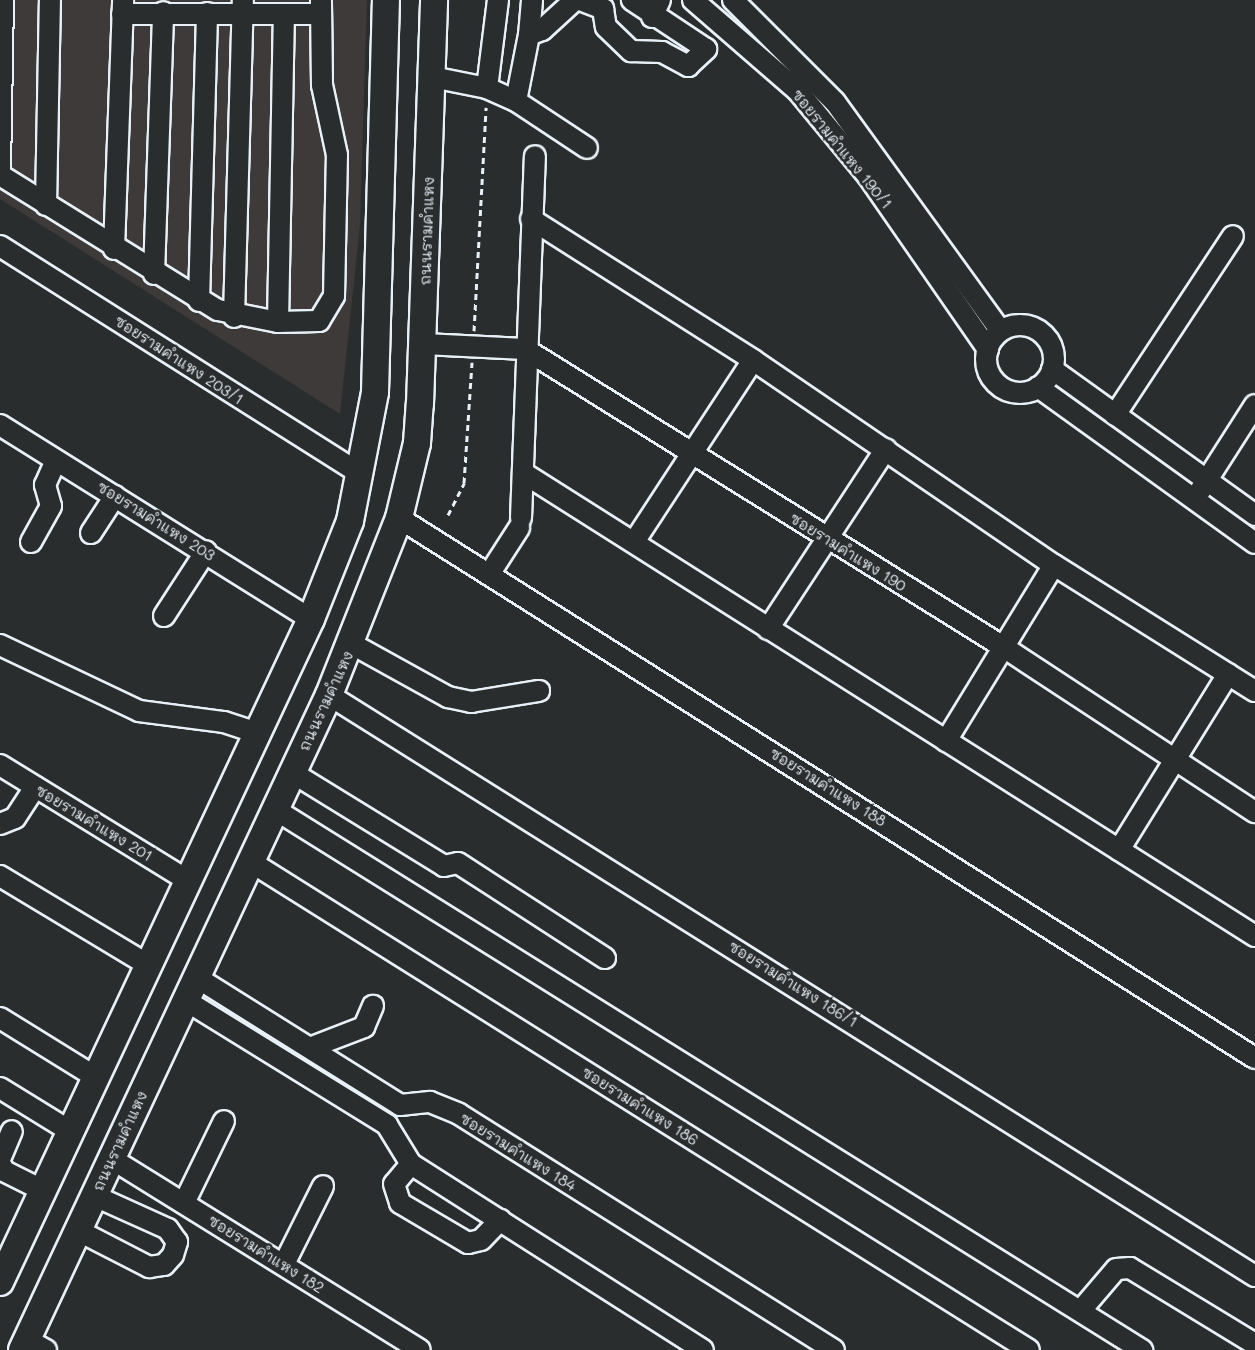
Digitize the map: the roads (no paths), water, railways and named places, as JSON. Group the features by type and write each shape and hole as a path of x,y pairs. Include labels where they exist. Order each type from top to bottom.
{"main road":[{"path":"0,1282 6,1255 42,1190 97,1078 150,966 254,732 336,564 361,466 379,328 386,0"},
{"name":"ถนนรามคำแหง","path":"31,1346 112,1158 352,644 399,518 417,443 424,344 434,0"}],"street":[{"path":"3,0 0,173 114,249 199,301 234,317 278,322 319,321 334,296 337,155 322,85 320,7 284,14 243,7 207,13 164,12 122,7 114,249"},
{"path":"46,205 50,0"},
{"path":"487,88 498,0"},
{"path":"516,101 529,34 532,0"},
{"path":"529,34 542,30 575,0"},
{"path":"580,0 610,5 617,42 642,54 662,52 688,66 706,49 669,27 656,8 632,0"},
{"name":"ซอยรามคำแหง 190/1","path":"693,0 797,90 911,221 1000,330"},
{"name":"ซอยรามคำแหง 190/1","path":"733,0 835,102 911,221 988,349 988,369 999,386 1019,393 1038,387"},
{"path":"234,317 243,7"},
{"path":"154,274 164,12"},
{"path":"199,301 207,13"},
{"path":"278,322 284,14"},
{"path":"662,52 669,27"},
{"path":"432,77 487,88 516,101 587,148"},
{"path":"490,573 520,523 525,474 525,349 535,156"},
{"path":"531,219 753,360 1054,565 1255,691"},
{"path":"1115,415 1233,236"},
{"name":"ซอยรามคำแหง 203/1","path":"0,246 296,429 361,466"},
{"path":"988,349 1000,330 1024,326 1039,332 1050,345 1052,369 1038,387 1201,489 1255,516"},
{"name":"ซอยรามคำแหง 203/1","path":"169,337 296,429"},
{"name":"ซอยรามคำแหง 190","path":"424,344 525,349 693,452 825,538 1005,648 1255,812"},
{"path":"634,542 753,360"},
{"path":"1052,369 1115,415 1201,489 1255,543"},
{"path":"1201,489 1255,405"},
{"name":"ซอยรามคำแหง 203","path":"0,425 206,551 311,619"},
{"path":"768,629 825,538 886,449"},
{"path":"31,542 51,506 45,485 56,460"},
{"path":"525,474 1255,936"},
{"path":"91,533 115,496"},
{"name":"ซอยรามคำแหง 188","path":"399,518 490,573 1255,1058"},
{"path":"164,616 206,551"},
{"path":"946,741 1054,565"},
{"path":"352,644 448,697 492,700 539,691"},
{"path":"0,645 139,711 224,722 254,732"},
{"path":"1119,850 1228,674"},
{"name":"ซอยรามคำแหง 186/1","path":"329,695 1255,1276"},
{"name":"ซอยรามคำแหง 201","path":"0,765 187,880"},
{"path":"293,773 444,867 458,863 605,958"},
{"path":"0,824 15,818 35,787"},
{"path":"276,810 1082,1309 1142,1350"},
{"name":"ซอยรามคำแหง 186","path":"251,862 1029,1350"},
{"path":"0,876 150,966"},
{"path":"196,977 308,1045 400,1105 387,1125"},
{"path":"185,1000 292,1064 387,1125 411,1164 703,1350"},
{"path":"292,1064 308,1045 364,1027 373,1006"},
{"path":"0,1018 97,1078"},
{"path":"0,1088 70,1131"},
{"name":"ซอยรามคำแหง 184","path":"400,1105 430,1102 459,1114 834,1350"},
{"path":"184,1203 224,1120"},
{"path":"12,1131 0,1161 4,1171 42,1190"},
{"name":"ซอยรามคำแหง 182","path":"112,1158 420,1350"},
{"path":"411,1164 394,1184 400,1203 468,1243 481,1240 500,1220"},
{"path":"284,1264 323,1186"},
{"path":"79,1231 149,1267 164,1264 173,1255 177,1242 168,1229 95,1196"},
{"path":"1082,1309 1116,1269 1130,1268 1255,1344"}]}
